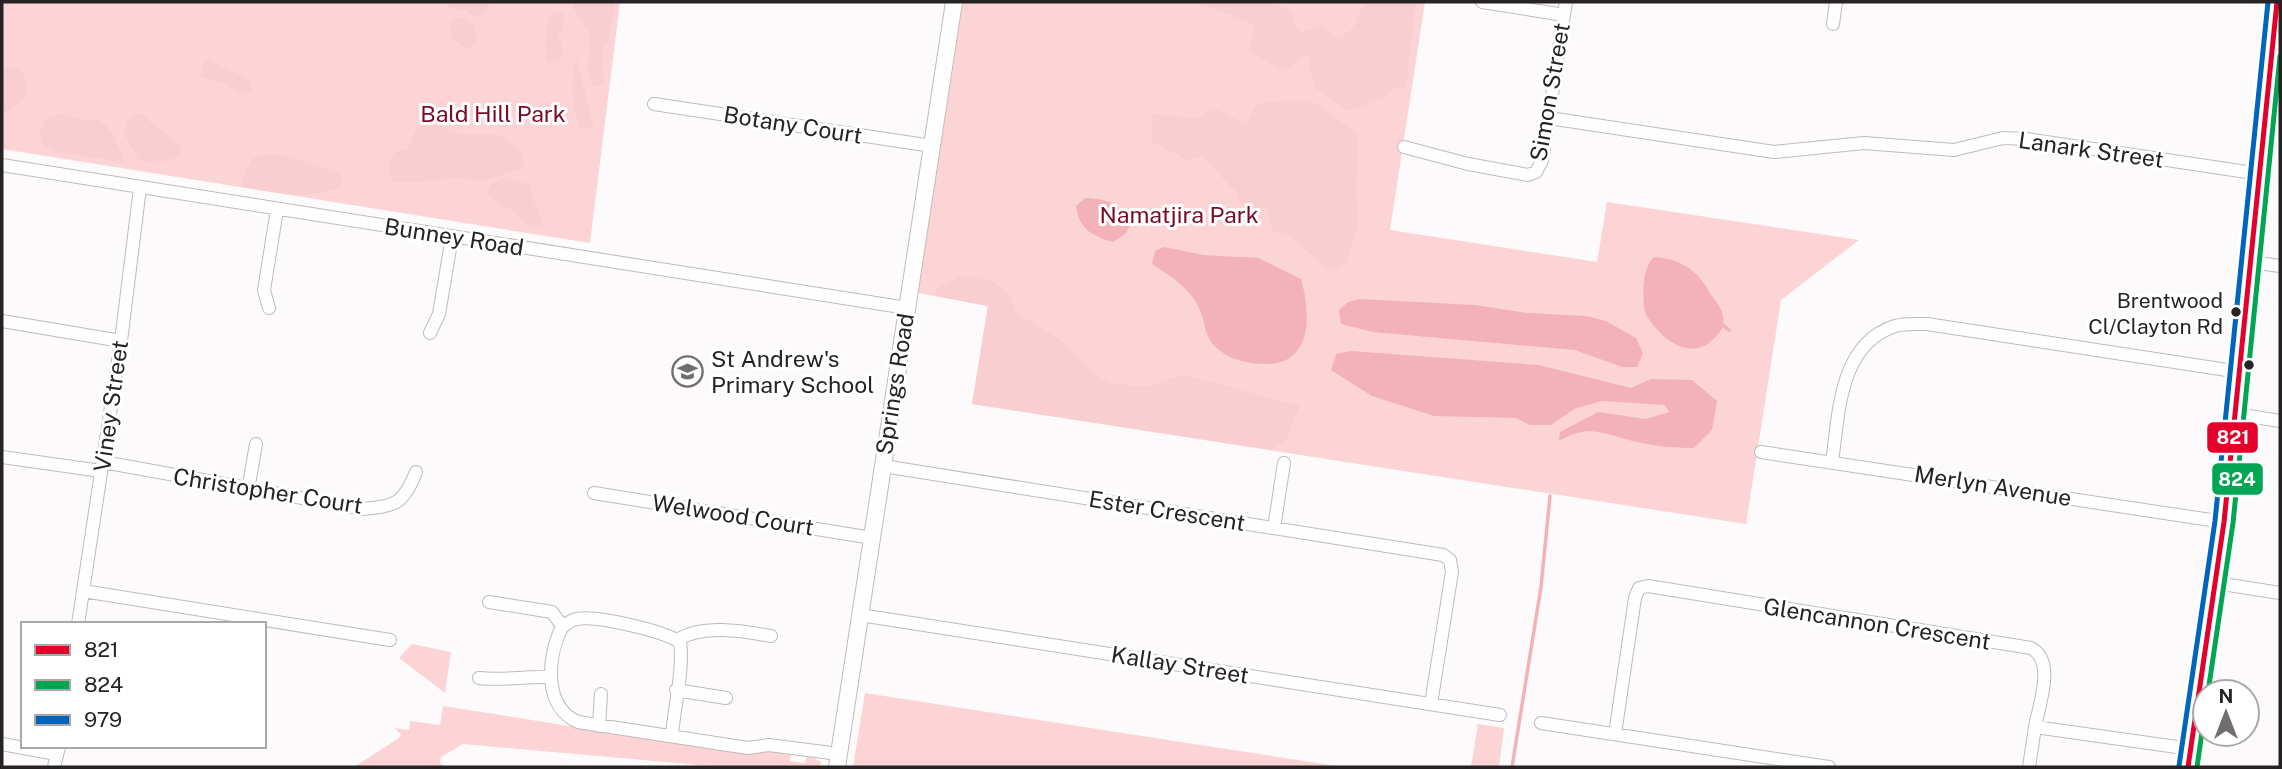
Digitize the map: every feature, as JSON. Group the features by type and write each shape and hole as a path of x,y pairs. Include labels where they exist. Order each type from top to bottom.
{"main road":[{"name":"Springs Road","path":"838,761 954,2"},
{"path":"2188,767 2224,522 2260,174 2274,105 2277,2"}],"street":[{"path":"1482,2 1565,8"},
{"path":"1833,24 1836,2"},
{"name":"Simon Street","path":"1404,147 1468,164 1528,175 1536,172 1542,161 1565,8"},
{"name":"Botany Court","path":"654,104 932,146"},
{"name":"Lanark Street","path":"1549,118 1774,152 1864,143 1954,150 2003,138 2027,139 2260,174"},
{"name":"Bunney Road","path":"2,165 907,308"},
{"name":"Viney Street","path":"78,622 121,341 140,188"},
{"path":"269,308 264,290 277,210"},
{"path":"430,333 439,314 452,237"},
{"path":"2251,262 2280,266"},
{"path":"2,321 121,341"},
{"path":"1832,462 1844,382 1855,357 1870,339 1896,326 1927,324 2240,372"},
{"path":"2236,414 2280,421"},
{"path":"248,490 256,444"},
{"name":"Merlyn Avenue","path":"1761,452 2224,522"},
{"name":"Christopher Court","path":"2,457 102,467 363,509 390,507 406,495 416,472"},
{"path":"1274,528 1284,463"},
{"name":"Ester Crescent","path":"883,466 1454,556 1431,704"},
{"name":"Welwood Court","path":"594,493 872,538"},
{"path":"2216,583 2280,593"},
{"name":"Glencannon Crescent","path":"1615,734 1636,584 2031,648 2040,653 2044,664 2035,727"},
{"path":"83,591 253,622"},
{"path":"489,602 555,612 563,627 550,677 554,697 564,716 599,726 748,748 769,745 838,761"},
{"name":"Kallay Street","path":"860,615 1500,715"},
{"path":"563,627 579,618 658,631 680,642 683,660 676,690 672,736"},
{"path":"266,624 390,640"},
{"path":"677,640 694,632 740,631 771,636"},
{"path":"478,678 501,680 511,676 550,677"},
{"path":"676,690 726,698"},
{"path":"599,726 601,694"},
{"path":"1541,723 1615,734 1744,761 1829,767"},
{"path":"2029,767 2035,727 2191,749"},
{"path":"2,744 21,746"},
{"path":"39,748 58,750 54,767"}],"green space":[{"name":"Bald Hill Park","path":"2,2 620,2 590,243 2,149"},
{"name":"Namatjira Park","path":"963,2 1425,2 1390,230 1597,262 1607,202 1859,240 1781,300 1746,524 972,404 988,306 918,293"},
{"path":"412,644 451,652 445,693 399,658"},
{"path":"865,693 1343,767 853,767"},
{"path":"443,706 746,754 764,750 791,752 790,761 805,763 807,754 821,762 820,767 722,767 463,744 441,757 440,763 444,767 354,767 399,738 401,734 394,728 409,730 410,721 440,725"},
{"path":"1478,724 1504,728 1499,767 1471,767"}],"shaded area":[{"path":"441,2 489,3 488,11 478,17 462,9 455,10"},
{"path":"575,2 615,2 609,42 601,51 604,81 601,85 592,86 587,70 591,35 573,9"},
{"path":"1194,2 1270,2 1293,11 1293,22 1300,33 1322,25 1339,39 1353,28 1365,2 1416,2 1406,88 1393,88 1384,98 1349,111 1314,87 1308,53 1284,72 1250,52 1254,24"},
{"path":"562,13 564,20 558,37 562,53 558,63 548,63 545,52 546,32 550,14"},
{"path":"453,17 464,18 474,26 477,40 470,50 453,40 449,27"},
{"path":"577,59 594,129 580,128 575,113 572,84"},
{"path":"208,60 249,79 253,90 242,94 221,82 201,77 201,67"},
{"path":"19,68 28,90 17,106 2,113 2,70"},
{"path":"1291,100 1312,101 1359,134 1356,190 1359,221 1347,263 1329,271 1292,238 1273,231 1267,208 1245,211 1236,192 1201,156 1187,160 1151,141 1153,114 1196,118 1214,108 1246,124 1257,104"},
{"path":"62,113 84,120 99,119 111,131 126,163 53,151 41,143 40,133 46,118"},
{"path":"141,113 178,144 182,149 179,157 152,164 138,159 124,134 128,120"},
{"path":"429,123 464,135 500,135 523,152 524,167 483,181 456,178 408,183 392,181 389,163 395,152 408,149 417,127"},
{"path":"261,155 285,155 338,173 343,179 340,186 329,191 305,195 242,187 242,180 252,159"},
{"path":"505,178 528,184 544,228 529,225 489,196 487,192 491,184"},
{"path":"1085,198 1106,201 1122,211 1132,223 1125,234 1113,242 1099,237 1083,226 1076,206"},
{"path":"1164,247 1203,255 1258,258 1301,279 1307,322 1300,347 1292,356 1281,362 1265,364 1236,359 1219,350 1210,340 1199,308 1191,295 1172,277 1152,264 1155,251"},
{"path":"1654,257 1678,262 1691,269 1718,305 1723,324 1710,343 1693,349 1677,345 1661,334 1648,318 1644,308 1644,281 1647,268"},
{"path":"961,276 976,276 995,282 1010,296 1017,313 1061,340 1097,376 1112,383 1143,387 1185,375 1300,406 1285,442 1276,445 1272,450 972,404 988,306 936,296 937,288"},
{"path":"1359,299 1475,305 1527,313 1586,316 1606,321 1636,338 1643,353 1637,367 1622,367 1575,350 1373,332 1341,324 1339,310 1348,302"},
{"path":"1351,351 1538,365 1631,388 1651,379 1692,380 1717,401 1712,430 1694,448 1648,444 1588,431 1559,441 1560,432 1598,412 1646,419 1669,412 1665,405 1601,401 1574,409 1551,425 1530,425 1516,418 1434,416 1372,396 1331,370 1336,354"}],"waterway":[{"path":"1720,323 1729,330"},
{"path":"1512,767 1541,587 1550,496"}],"transit line":[{"name":"979","path":"2179,766 2215,521 2268,2"},
{"name":"821","path":"2188,767 2224,522 2277,2"},
{"name":"824","path":"2210,678 2233,523 2280,56"},
{"name":"824","path":"2197,767 2200,748"}],"place":[{"name":"Brentwood Cl/Clayton Rd","path":"2236,312"},
{"name":"St Andrew's Primary School","path":"688,372"}]}
